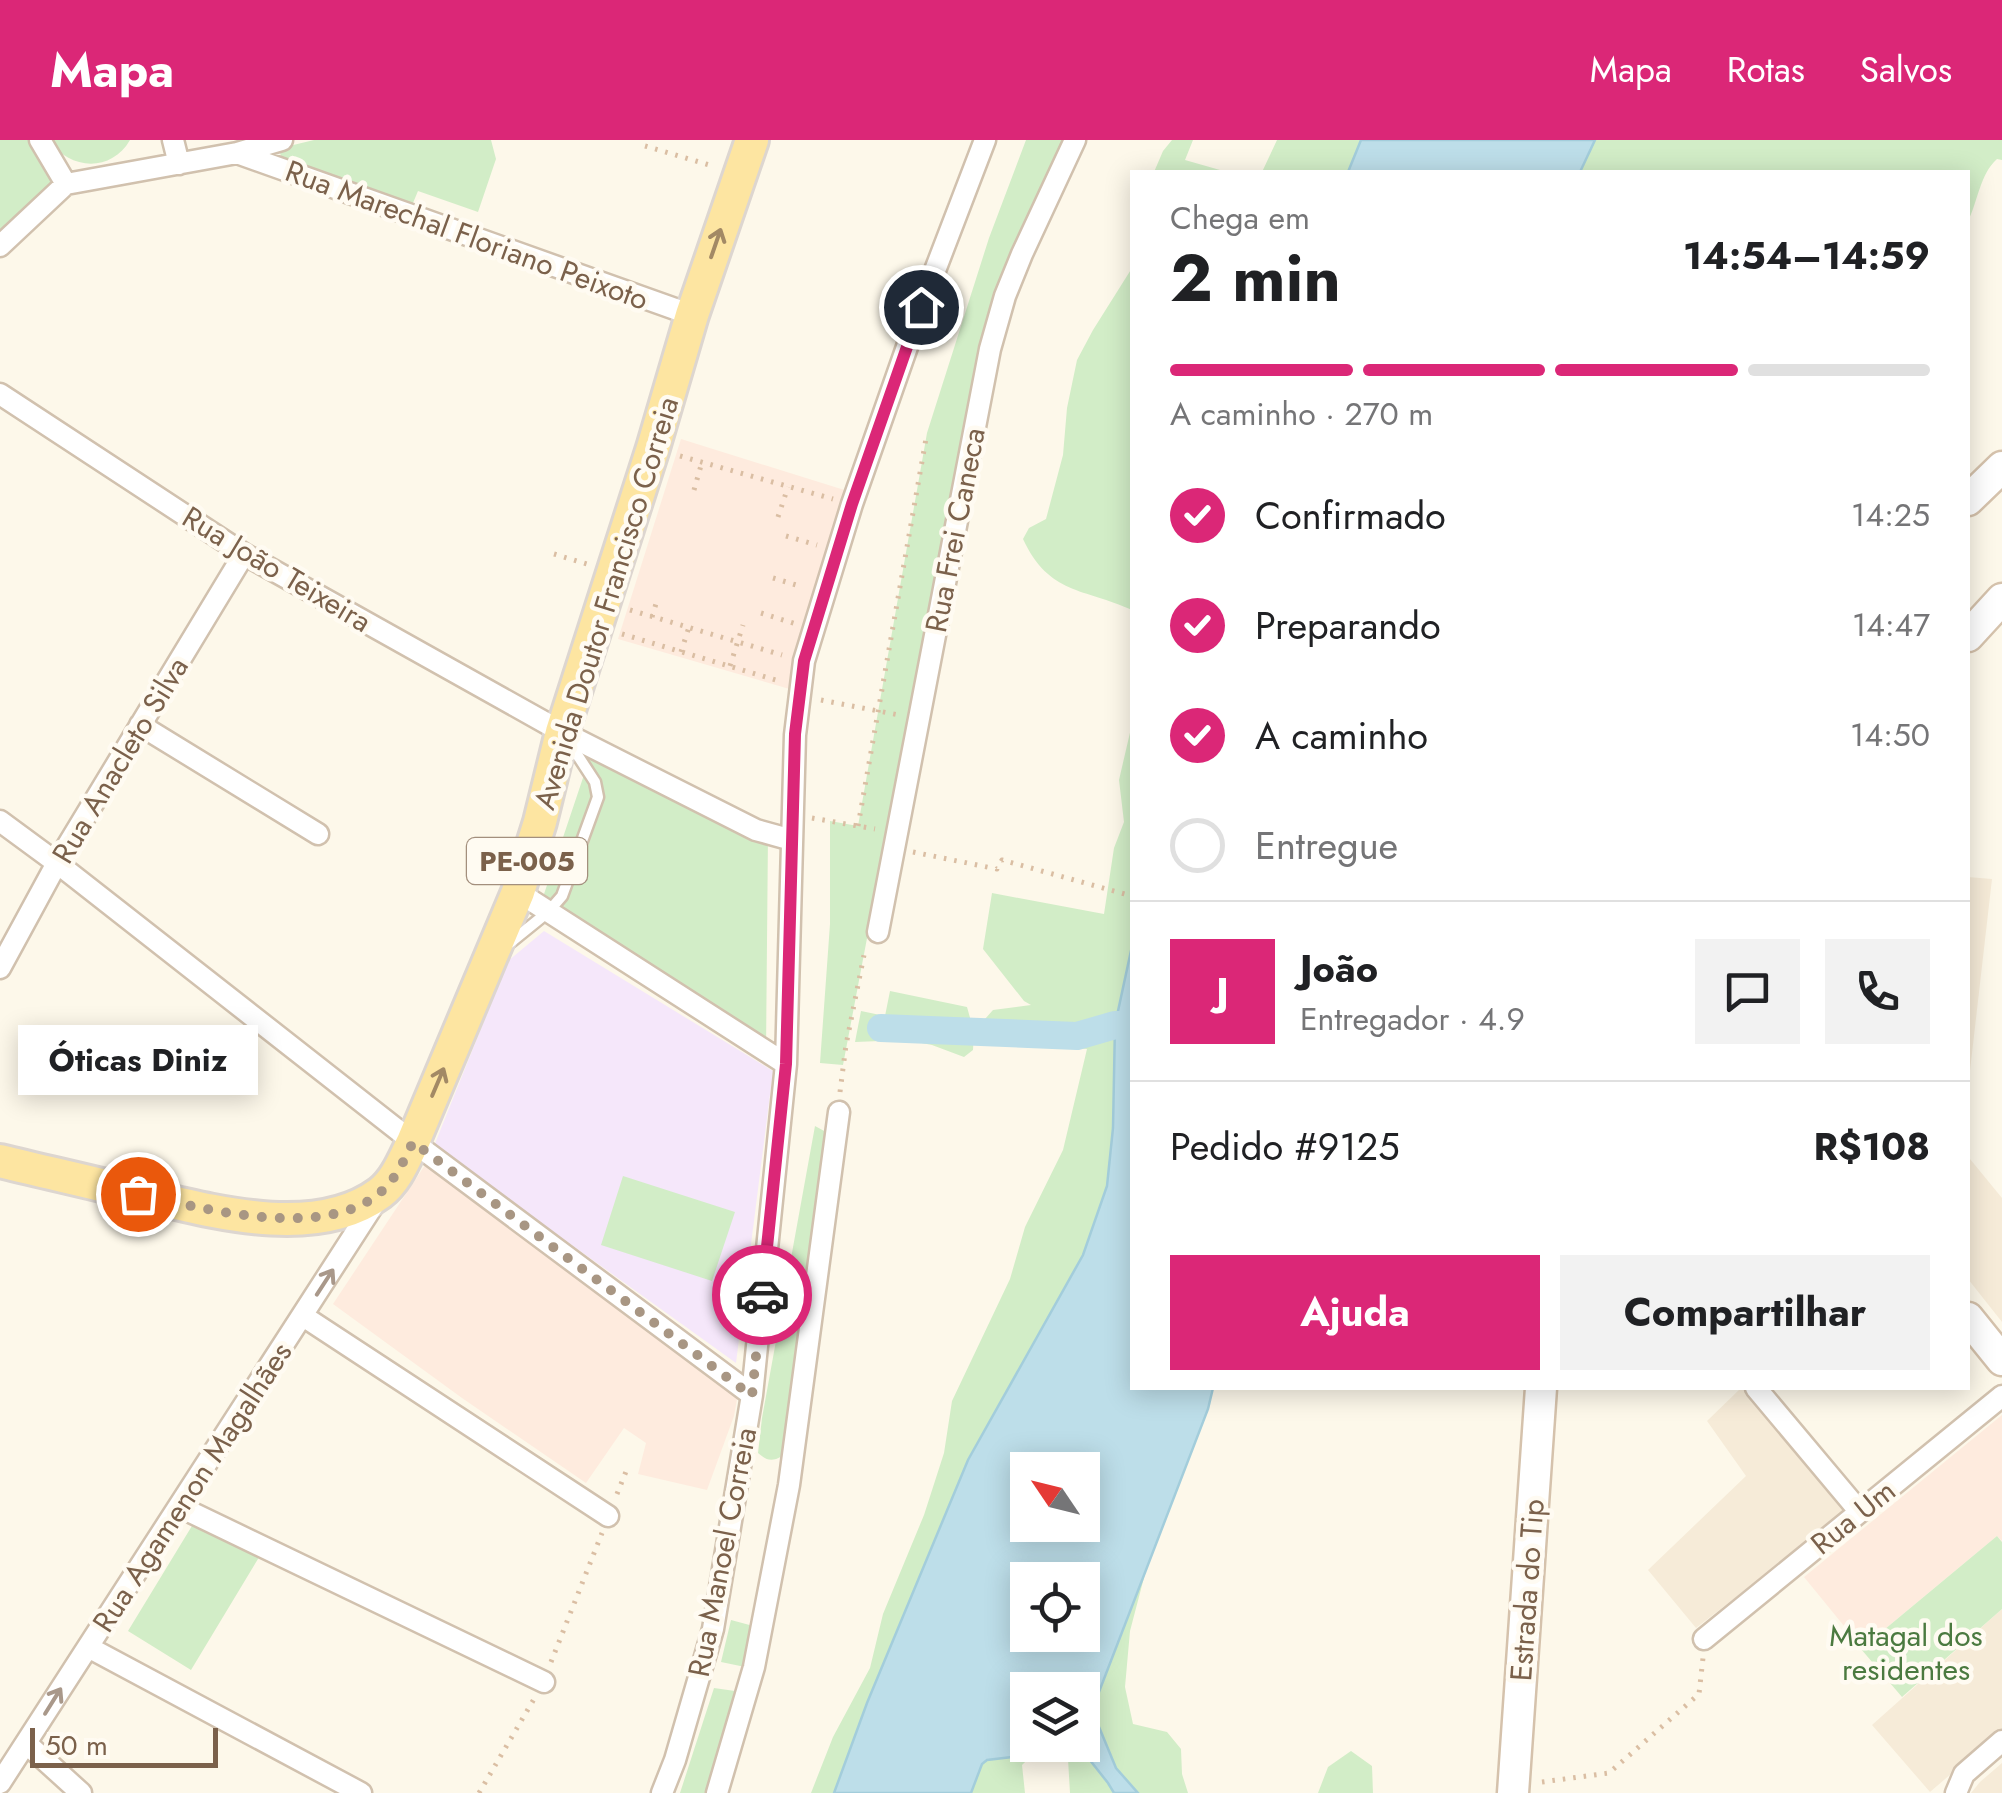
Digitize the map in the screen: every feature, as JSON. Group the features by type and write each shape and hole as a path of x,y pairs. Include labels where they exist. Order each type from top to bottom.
{"main road":[{"name":"Avenida Doutor Francisco Correia","path":"383,1191 413,1142 518,892 562,732 692,316 752,140"},
{"path":"0,1162 208,1210 276,1219 324,1216 359,1206 383,1191"}],"street":[{"path":"40,140 66,184"},
{"path":"173,140 179,164"},
{"path":"0,246 66,184 282,140"},
{"name":"Rua Manoel Correia","path":"662,1793 713,1629 752,1396 786,1064 792,813 804,661 852,504 985,140"},
{"name":"Rua Frei Caneca","path":"878,932 990,349 1005,296 1074,140"},
{"name":"Rua Marechal Floriano Peixoto","path":"237,152 692,316"},
{"name":"Rua João Teixeira","path":"0,394 244,554 562,732 756,830 792,840"},
{"path":"1970,498 2002,467"},
{"name":"Rua Anacleto Silva","path":"0,968 57,863 244,554"},
{"path":"1970,634 2002,598"},
{"path":"140,725 318,834"},
{"path":"4,831 57,863 413,1142 752,1396"},
{"path":"518,892 786,1064"},
{"path":"717,1793 754,1667 788,1484 839,1112"},
{"name":"Rua Agamenon Magalhães","path":"0,1783 383,1191"},
{"path":"302,1316 608,1516"},
{"path":"1970,1320 2002,1360"},
{"name":"Estrada do Tip","path":"1514,1789 1541,1390"},
{"path":"1758,1390 1860,1512"},
{"name":"Rua Um","path":"1704,1639 2002,1396"},
{"path":"180,1507 544,1682"},
{"path":"88,1646 361,1793"},
{"path":"1956,1793 1964,1774 2002,1741"},
{"path":"27,1744 80,1793"}],"lane":[{"path":"489,960 548,912 566,888 598,797 590,772 562,732"}],"path":[{"path":"645,146 740,174"},
{"path":"858,826 927,433"},
{"path":"653,448 852,504"},
{"path":"694,490 702,462"},
{"path":"778,517 788,486"},
{"path":"786,536 838,551"},
{"path":"554,554 585,563"},
{"path":"773,578 824,593"},
{"path":"652,616 658,597"},
{"path":"761,613 814,629"},
{"path":"599,614 681,652 799,692 920,718"},
{"path":"599,614 652,616 804,661"},
{"path":"730,666 743,624"},
{"path":"681,652 688,628"},
{"path":"792,813 858,826 896,841 997,869 1002,860 1130,895"},
{"path":"839,1112 846,1045 868,933 878,932"},
{"path":"479,1793 544,1682 626,1469"},
{"path":"1514,1789 1609,1773 1699,1694 1704,1639"}],"shaded area":[{"path":"681,439 854,493 793,690 618,639"},
{"path":"1970,877 1992,879 1970,1071"},
{"path":"544,931 773,1071 736,1363 434,1146 508,961"},
{"path":"1970,1159 2002,1198 2002,1322 1970,1282"},
{"path":"427,1162 738,1394 707,1490 638,1474 646,1443 624,1428 586,1483 333,1304"},
{"path":"1739,1390 1747,1390 1845,1513 1696,1628 1648,1570 1746,1476 1707,1421"},
{"path":"2002,1415 2002,1541 1997,1536 1862,1648 1804,1577"},
{"path":"2002,1609 2002,1730 1930,1792 1872,1725"},
{"path":"2002,1763 2002,1793 1971,1793 1980,1782"}],"green space":[{"path":"0,140 31,140 57,183 0,235"},
{"path":"49,140 130,140 112,158 90,164 67,157"},
{"path":"314,140 491,140 496,159 478,212 418,191 410,210 282,159 280,153 285,147"},
{"path":"1026,140 1072,140 995,306 843,1065 820,1063 830,924 830,821 858,826 927,433 989,238"},
{"path":"1172,140 1193,140 1185,160 1220,170 1155,170"},
{"path":"1277,140 1361,140 1349,170 1263,170"},
{"path":"1582,140 2002,140 2002,160 1997,159 1987,172 1970,216 1970,170 1558,170"},
{"path":"1130,271 1130,609 1056,580 1044,571 1023,539 1029,528 1046,519 1063,455 1077,360"},
{"path":"1130,733 1130,955 1115,1025 1113,1128 1107,1186 1083,1255 968,1460 834,1793 811,1793 833,1737 870,1668 883,1614 924,1515 944,1453 952,1401 1010,1279 1025,1227 1063,1150 1087,1049 1020,1044 980,1032 993,1010 1031,1005 983,949 992,893 1104,914 1114,848 1124,822 1119,780"},
{"path":"593,748 768,834 766,1052 540,906"},
{"path":"890,991 967,1007 974,1032 973,1050 964,1057 906,1040 855,1042 861,1011 885,1016"},
{"path":"815,1126 826,1132 830,1141 782,1456 770,1460 758,1453 762,1418"},
{"path":"623,1176 735,1212 712,1281 601,1245"},
{"path":"198,1516 261,1554 191,1670 128,1631"},
{"name":"Matagal dos residentes","path":"1997,1536 2002,1542 2002,1609 1902,1697 1861,1649"},
{"path":"1146,1570 1130,1631 1125,1687 1133,1724 1167,1732 1181,1749 1188,1793 1138,1793 1116,1768 1100,1729 1100,1689"},
{"path":"731,1620 757,1627 750,1668 721,1662"},
{"path":"714,1688 742,1692 712,1793 680,1793"},
{"path":"1351,1751 1372,1766 1373,1793 1318,1793 1328,1767"},
{"path":"1010,1757 1010,1762 1025,1762 1025,1793 971,1793 987,1760"},
{"path":"1068,1762 1091,1762 1114,1793 1070,1793"}],"water":[{"path":"1361,140 1595,140 1581,170 1349,170"},
{"path":"1130,955 1130,1390 1213,1390 1208,1409 1100,1689 1100,1672 1010,1672 1010,1757 982,1764 971,1793 834,1793 968,1460 1083,1255 1107,1186 1113,1128 1115,1025"},
{"path":"1100,1729 1116,1768 1138,1793 1114,1793 1091,1762 1100,1762"}],"waterway":[{"path":"881,1028 1077,1036 1115,1025 1130,1025"}],"way so far":[{"path":"138,1194 208,1210 276,1219 324,1216 359,1206 383,1191 413,1142 752,1396 762,1295"}],"place":[{"name":"Óticas Diniz","path":"138,1194"}],"route":[{"path":"762,1295 786,1064 798,697 804,661 852,504 921,307"}]}
